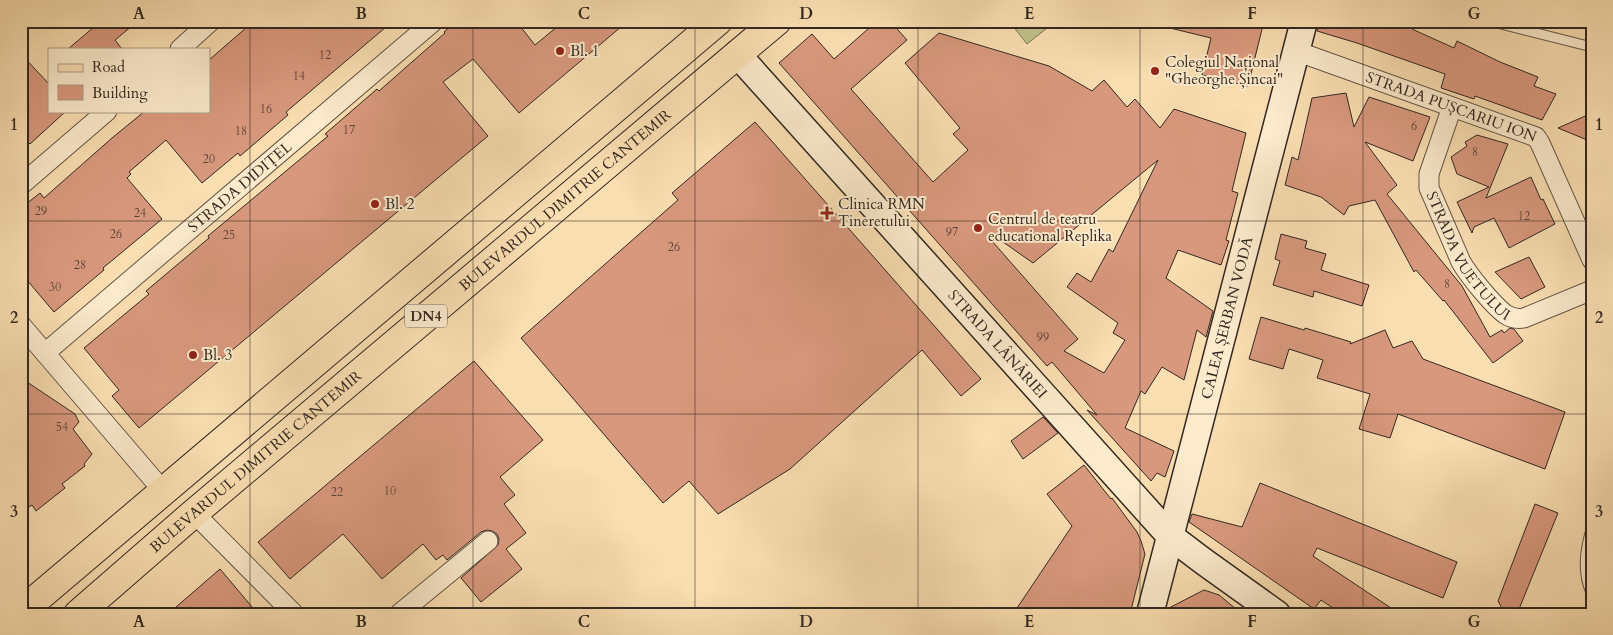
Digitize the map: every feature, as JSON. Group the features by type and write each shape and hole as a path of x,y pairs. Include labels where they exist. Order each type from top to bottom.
{"main road":[{"name":"BULEVARDUL DIMITRIE CANTEMIR","path":"78,614 194,513 777,21"},
{"name":"DN4","path":"21,612 164,492 711,23"}],"street":[{"path":"181,48 211,21"},
{"name":"STRADA DIDIȚEL","path":"45,353 434,21"},
{"name":"CALEA ȘERBAN VODĂ","path":"1150,614 1304,21"},
{"name":"STRADA PUȘCARIU ION","path":"1296,51 1536,137 1592,260"},
{"name":"STRADA LÂNĂRIEI","path":"737,54 1170,536 1277,614"},
{"name":"STRADA VUETULUI","path":"1452,106 1428,180 1432,196 1461,262 1468,273 1504,313 1518,319 1592,290"},
{"path":"21,185 106,112"},
{"path":"21,325 164,492"},
{"path":"194,513 294,614"},
{"path":"399,614 488,540"}],"lane":[{"path":"1489,21 1592,47"},
{"path":"1592,526 1586,546 1584,562 1587,586 1592,595"}],"green space":[{"path":"1009,21 1056,21 1027,44"}],"building":[{"path":"101,21 138,21 115,40 121,48 69,48"},
{"path":"254,21 393,21 286,112 288,115 240,156 238,153 202,183 166,140 129,172 131,174 127,178 162,219 54,312 21,273 21,208 40,193 44,198 144,112 210,112 210,59"},
{"path":"456,21 516,21 535,45 564,21 628,21 519,113 473,59 443,82 488,136 139,428 112,396 119,390 84,348 149,294 146,291 209,238 208,236 328,136 325,134 377,89 379,91"},
{"path":"877,21 890,21 907,40 851,89 933,182 968,150 953,134 960,128 905,63 939,33 1049,66 1092,91 1104,80 1127,107 1135,99 1160,128 1174,109 1246,133 1232,191 1238,193 1226,240 1229,241 1221,265 1178,250 1166,278 1213,311 1206,337 1197,330 1184,380 1162,367 1145,394 1141,391 1125,428 1174,451 1165,477 1157,473 1151,481 1087,410 1097,415 1052,362 1047,366 779,63 812,34 834,59","holes":["1158,160 1113,252 1109,249 1091,282 1077,273 1067,287 1118,323 1113,333 1125,340 1104,373 1064,351 1078,339 992,241 996,237 1033,263"]},
{"path":"1170,21 1264,21 1248,86 1202,75 1211,38 1170,28"},
{"path":"1319,21 1415,21 1412,29 1454,48 1457,41 1500,62 1538,77 1534,86 1556,94 1542,120 1475,96 1474,99 1441,88 1445,74 1317,31"},
{"path":"21,54 48,83 48,112 65,112 30,144 21,135"},
{"path":"1346,93 1354,127 1369,97 1430,117 1413,161 1365,142 1397,185 1387,194 1462,286 1490,337 1502,330 1504,333 1510,328 1514,329 1523,341 1493,363 1444,300 1416,270 1414,272 1375,200 1349,206 1344,215 1321,197 1285,185 1292,157 1298,160 1312,98"},
{"path":"1592,113 1592,142 1558,128"},
{"path":"755,122 981,379 961,396 922,350 790,469 718,514 689,481 663,503 521,338 678,200 672,193"},
{"path":"1477,135 1508,144 1486,198 1531,177 1541,200 1543,199 1555,224 1509,248 1494,218 1474,227 1472,233 1457,202 1489,187 1457,174 1451,157 1467,146 1465,142"},
{"path":"1281,234 1307,241 1305,248 1326,254 1321,270 1369,285 1362,306 1314,291 1313,297 1273,285 1280,261 1275,259"},
{"path":"1529,257 1545,287 1521,299 1495,272"},
{"path":"1261,317 1304,330 1305,328 1351,342 1350,344 1385,330 1393,348 1412,341 1423,359 1565,412 1545,469 1398,414 1390,438 1359,429 1370,394 1317,378 1323,360 1289,349 1283,369 1249,359"},
{"path":"474,361 543,440 500,477 515,495 504,504 526,533 506,549 522,569 481,602 461,578 498,545 499,539 497,534 492,531 481,532 447,560 443,555 436,560 423,544 382,579 343,534 290,579 258,542"},
{"path":"21,378 75,414 79,422 73,429 92,454 84,464 85,466 62,484 65,488 36,511 32,505 21,513"},
{"path":"1043,417 1058,433 1023,459 1011,441"},
{"path":"1084,465 1112,498 1137,532 1141,541 1145,554 1130,614 1013,614 1072,526 1047,494"},
{"path":"1260,483 1457,562 1443,598 1317,548 1313,556 1400,614 1342,614 1321,600 1314,609 1189,522 1192,514 1242,527"},
{"path":"1535,504 1558,513 1517,614 1505,614 1498,601"},
{"path":"220,569 258,614 168,614"},
{"path":"1204,590 1219,595 1242,614 1166,614 1167,609"}],"place":[{"name":"Bl. 1","path":"560,51"},
{"name":"Colegiul Național \"Gheorghe Șincai\"","path":"1155,71"},
{"name":"Bl. 2","path":"375,204"},
{"name":"Clinica RMN Tineretului","path":"827,213"},
{"name":"Centrul de teatru educational Replika","path":"978,228"},
{"name":"Bl. 3","path":"193,355"}]}
